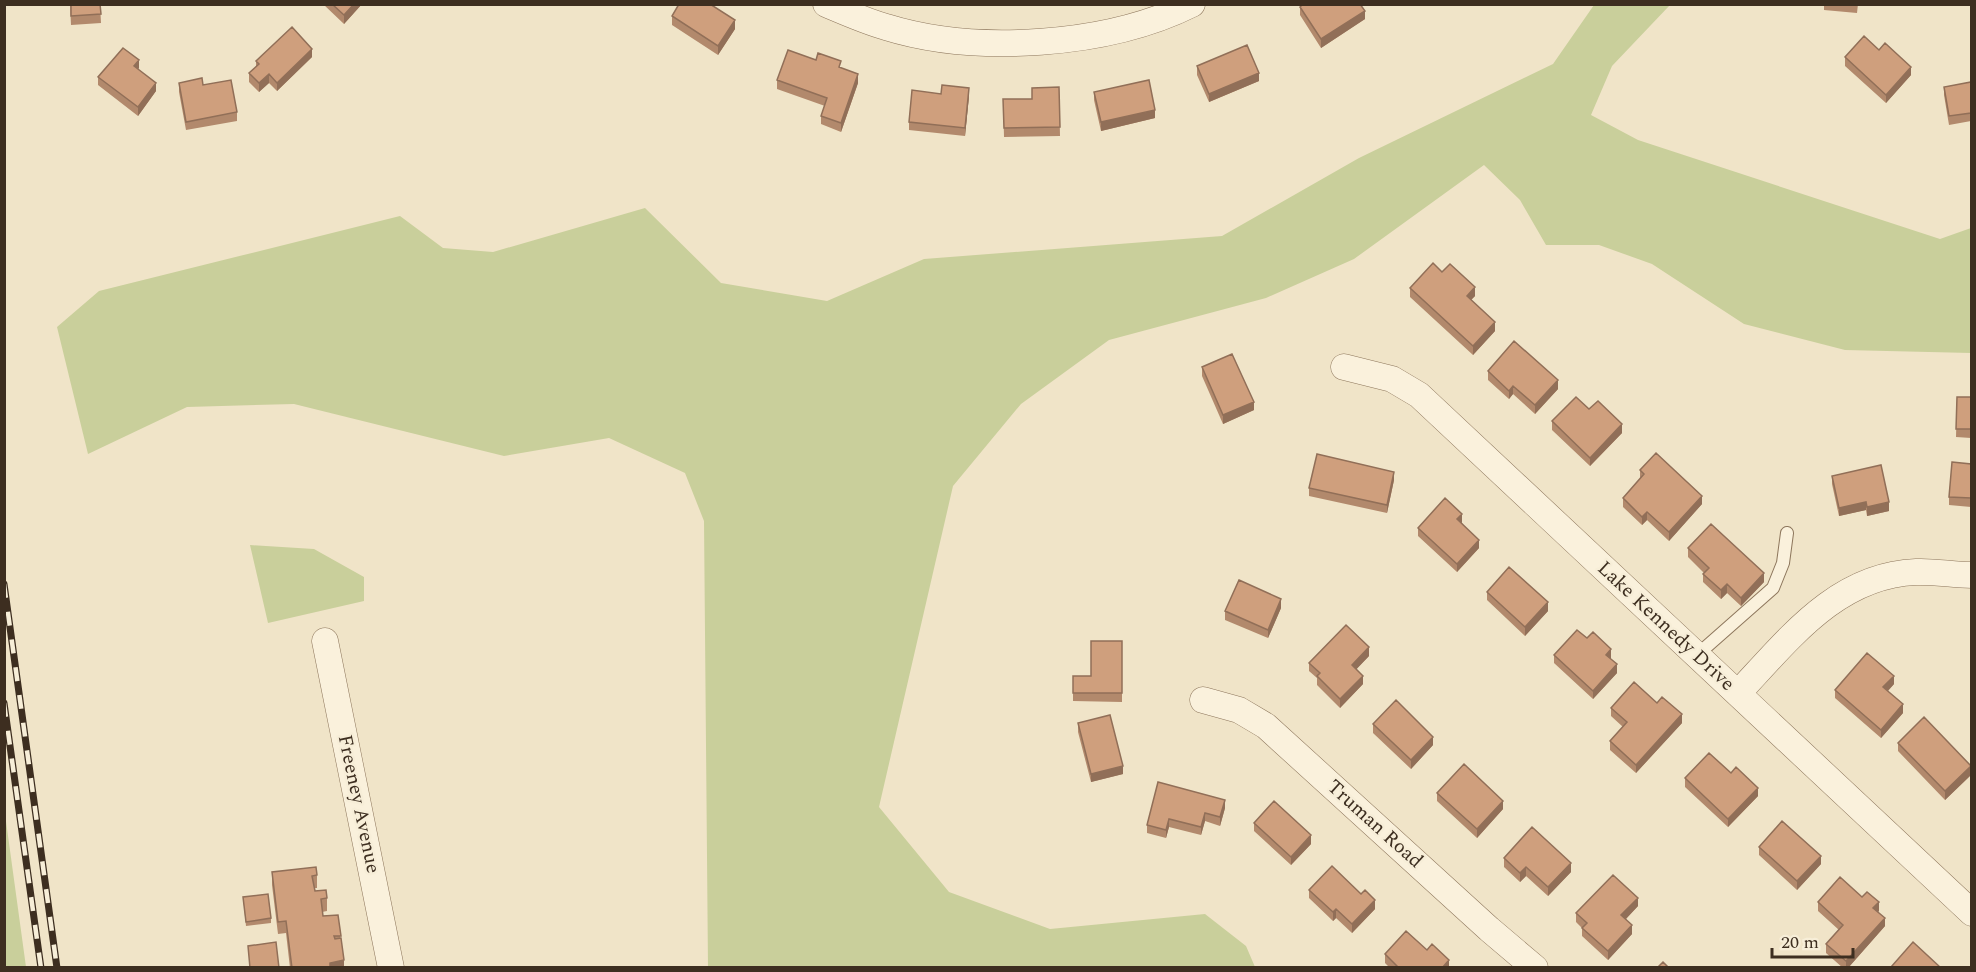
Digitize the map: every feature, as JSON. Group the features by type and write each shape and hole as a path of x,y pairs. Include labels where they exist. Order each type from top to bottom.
{"street":[{"path":"825,4 908,33 986,42 1042,42 1084,37 1145,23 1192,4"},
{"name":"Lake Kennedy Drive","path":"1344,367 1392,379 1419,395 1739,692 1971,913"},
{"path":"1739,692 1806,621 1831,600 1854,587 1885,576 1917,572 1971,575"},
{"name":"Freeney Avenue","path":"325,641 391,968"},
{"name":"Truman Road","path":"1203,700 1239,710 1266,726 1536,968"}],"lane":[{"path":"1697,655 1773,588 1784,564 1786,533"}],"green space":[{"path":"1594,5 1670,5 1612,66 1591,115 1638,140 1940,239 1971,228 1971,353 1845,350 1744,324 1652,264 1599,245 1546,245 1520,200 1484,165 1354,259 1266,298 1109,340 1021,404 953,486 879,807 949,892 1050,929 1205,914 1246,946 1255,967 708,967 704,521 685,473 609,438 504,456 294,404 187,407 88,454 57,327 99,291 400,216 443,248 493,252 645,208 721,283 827,301 924,259 1222,236 1359,158 1553,64"},
{"path":"250,545 314,549 364,577 364,601 268,623"},
{"path":"5,814 26,967 5,967"}],"building":[{"path":"71,4 100,4 101,14 71,16"},
{"path":"332,4 354,4 344,15"},
{"path":"679,4 710,4 735,20 718,46 672,16"},
{"path":"1303,4 1360,4 1365,11 1321,39 1300,7"},
{"path":"292,27 312,49 277,83 269,74 259,83 249,73 259,64 256,61"},
{"path":"1864,36 1879,50 1885,43 1911,67 1886,95 1845,57"},
{"path":"1247,45 1259,73 1209,94 1197,66"},
{"path":"123,48 139,60 134,66 156,83 138,107 98,77"},
{"path":"788,50 816,60 818,53 841,61 839,67 858,74 841,123 821,116 827,98 777,80"},
{"path":"202,78 203,85 231,80 237,112 186,122 179,83"},
{"path":"1149,80 1155,110 1101,122 1094,92"},
{"path":"1971,82 1971,113 1949,116 1944,87"},
{"path":"942,85 969,88 965,128 909,122 912,90 941,94"},
{"path":"1059,87 1060,127 1004,128 1003,99 1032,99 1032,88"},
{"path":"1433,263 1442,272 1450,264 1475,287 1467,296 1495,322 1473,346 1410,288"},
{"path":"1514,341 1558,380 1535,405 1513,386 1509,391 1488,371"},
{"path":"1232,354 1254,402 1223,415 1202,367"},
{"path":"1576,397 1589,409 1598,401 1622,424 1590,458 1552,421"},
{"path":"1957,397 1971,397 1971,429 1956,429"},
{"path":"1656,453 1702,496 1669,532 1647,512 1642,517 1623,498 1644,474 1640,470"},
{"path":"1317,454 1394,472 1387,505 1309,488"},
{"path":"1952,462 1971,464 1971,498 1949,497"},
{"path":"1881,465 1889,502 1867,507 1866,502 1839,508 1832,476"},
{"path":"1445,498 1462,514 1457,519 1479,540 1457,564 1418,528"},
{"path":"1711,524 1764,573 1741,598 1727,584 1721,590 1703,574 1709,568 1688,548"},
{"path":"1509,567 1548,602 1525,627 1487,592"},
{"path":"1239,580 1281,599 1268,630 1225,611"},
{"path":"1346,625 1369,647 1352,665 1363,676 1340,699 1317,676 1320,673 1309,663"},
{"path":"1577,630 1587,638 1593,632 1611,649 1606,655 1617,664 1593,691 1554,655"},
{"path":"1091,641 1122,641 1122,693 1073,693 1073,676 1091,676"},
{"path":"1867,653 1894,676 1883,687 1903,704 1881,730 1835,690"},
{"path":"1634,682 1657,703 1662,697 1682,714 1636,765 1610,741 1627,722 1611,708"},
{"path":"1396,700 1433,737 1411,760 1373,724"},
{"path":"1110,715 1123,766 1091,774 1078,723"},
{"path":"1924,717 1971,766 1945,791 1898,743"},
{"path":"1709,753 1731,773 1736,767 1758,788 1728,819 1685,778"},
{"path":"1464,764 1503,801 1477,829 1437,793"},
{"path":"1158,782 1225,800 1220,817 1205,813 1201,827 1169,819 1166,830 1147,825"},
{"path":"1274,801 1311,835 1291,857 1254,823"},
{"path":"1782,821 1821,856 1797,881 1759,847"},
{"path":"1532,827 1571,863 1548,887 1526,867 1520,873 1504,858"},
{"path":"1332,866 1361,894 1365,890 1375,900 1352,924 1336,909 1333,912 1309,890"},
{"path":"316,867 317,875 312,876 315,891 326,890 327,898 321,899 323,916 338,915 341,936 334,936 335,939 341,938 344,960 330,963 330,968 292,968 286,921 278,922 272,872"},
{"path":"1613,875 1638,898 1621,915 1632,925 1608,951 1582,928 1587,923 1576,913"},
{"path":"1840,877 1862,897 1867,892 1879,902 1873,908 1885,918 1846,961 1826,944 1843,925 1818,902"},
{"path":"268,894 271,918 246,922 243,897"},
{"path":"1406,931 1427,950 1432,944 1449,960 1442,968 1399,968 1385,954"},
{"path":"276,942 279,968 250,968 248,946"},
{"path":"1913,942 1941,968 1891,968"},
{"path":"1663,962 1669,968 1657,968"}],"railway":[{"path":"4,584 57,968"},
{"path":"4,703 41,968"}]}
